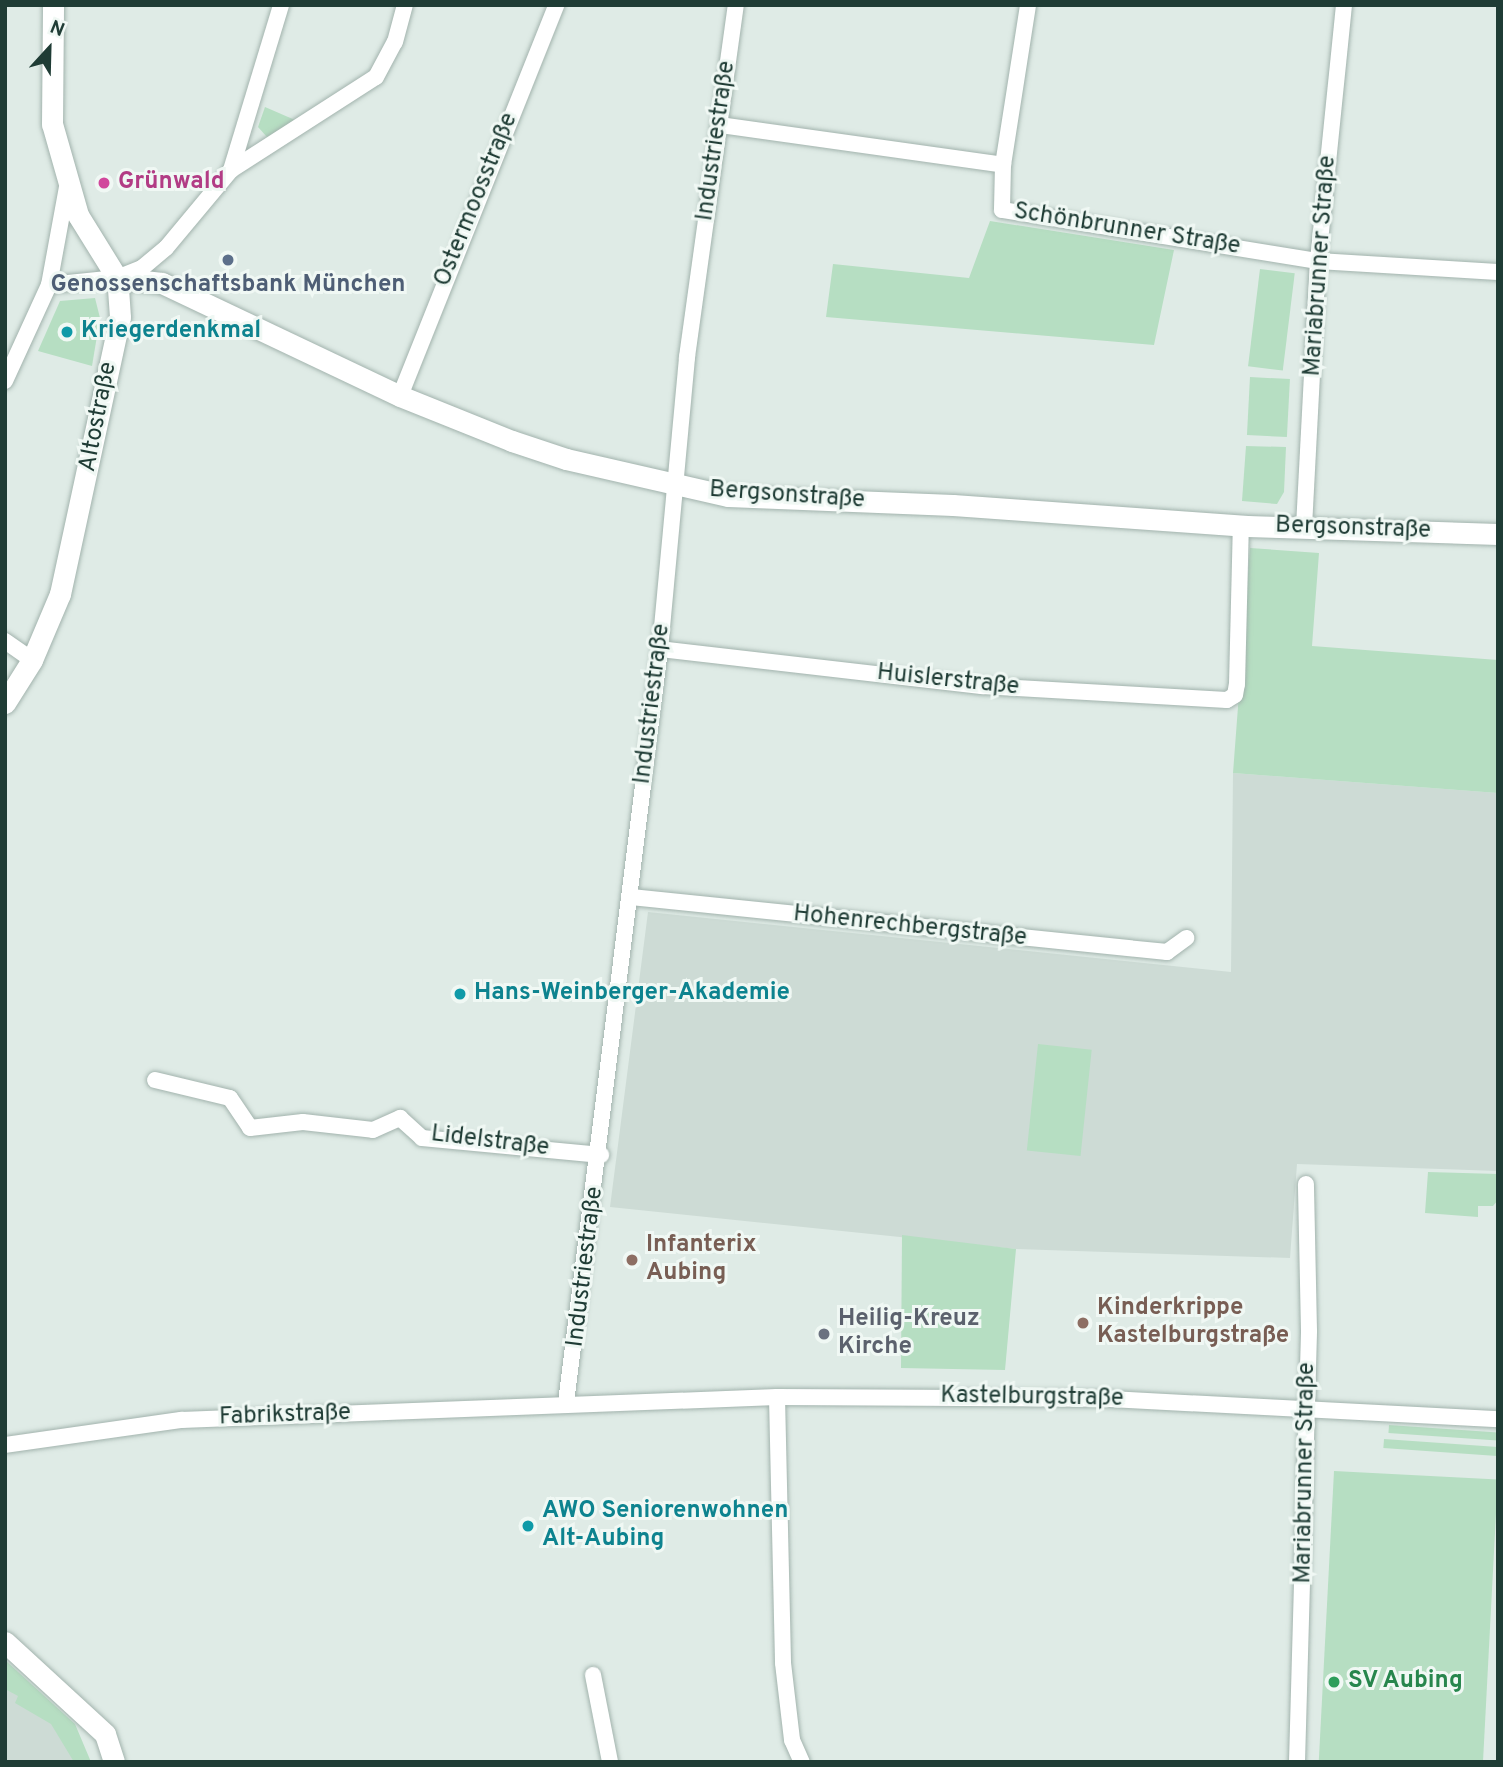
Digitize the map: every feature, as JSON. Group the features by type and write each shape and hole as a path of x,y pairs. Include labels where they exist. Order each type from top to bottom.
{"street":[{"path":"53,5 52,124 67,187 92,242 117,278"},
{"path":"231,170 281,5"},
{"path":"49,285 117,278 142,268 166,248 231,170 376,77 395,42 405,5"},
{"name":"Ostermoosstraße","path":"400,396 556,5"},
{"name":"Industriestraße","path":"566,1403 600,1154 660,649 678,487 687,358 736,5"},
{"path":"1003,165 1028,5"},
{"name":"Mariabrunner Straße","path":"1304,527 1318,261 1344,5"},
{"name":"Schönbrunner Straße","path":"720,125 1003,165 1002,210 1318,261 1498,272"},
{"path":"5,381 49,285 67,187"},
{"name":"Bergsonstraße","path":"117,278 162,283 400,396 566,459 678,487 728,496 953,505 1241,526 1498,534"},
{"name":"Altostraße","path":"5,703 32,660 60,594 92,458 120,317 117,278"},
{"name":"Huislerstraße","path":"660,649 995,687 1215,699 1235,695 1241,526"},
{"path":"5,641 32,660"},
{"name":"Hohenrechbergstraße","path":"631,897 1167,952 1186,939"},
{"name":"Lidelstraße","path":"155,1080 230,1098 250,1128 303,1122 373,1130 400,1118 422,1138 600,1154"},
{"name":"Mariabrunner Straße","path":"1297,1762 1308,1407 1306,1184"},
{"path":"777,1397 783,1663 792,1740 802,1762"},
{"name":"Kastelburgstraße","path":"566,1403 777,1397 1073,1398 1308,1407 1498,1419"},
{"name":"Fabrikstraße","path":"5,1445 169,1421 566,1403"},
{"path":"5,1642 105,1734 114,1762"},
{"path":"593,1675 610,1762"}],"shaded area":[{"path":"1233,773 1498,793 1498,1171 1297,1164 1290,1258 1016,1249 610,1207 648,912 1231,972"},
{"path":"5,1662 83,1762 5,1762"}],"green space":[{"path":"265,107 295,120 267,137 258,127"},
{"path":"990,221 1174,250 1154,345 826,317 833,264 969,278"},
{"path":"1260,269 1295,273 1283,371 1248,366"},
{"path":"95,298 100,318 92,366 38,351 60,301"},
{"path":"1250,377 1290,379 1287,437 1247,435"},
{"path":"1246,446 1286,447 1284,492 1277,504 1242,501"},
{"path":"1250,548 1319,553 1312,646 1498,660 1498,793 1233,773"},
{"path":"1038,1044 1092,1050 1081,1156 1027,1150"},
{"path":"1428,1172 1498,1174 1498,1200 1493,1206 1478,1206 1478,1217 1425,1213"},
{"path":"902,1235 1016,1249 1005,1370 901,1368"},
{"path":"1389,1425 1498,1433 1497,1441 1388,1433"},
{"path":"1384,1439 1498,1447 1497,1456 1383,1448"},
{"path":"1334,1471 1498,1480 1483,1762 1319,1762"},
{"path":"5,1660 75,1724 91,1762 74,1762 51,1724 15,1703 18,1696 5,1689"}],"place":[{"name":"Grünwald","path":"104,183"},
{"name":"Genossenschaftsbank München","path":"228,260"},
{"name":"Kriegerdenkmal","path":"67,332"},
{"name":"Hans-Weinberger-Akademie","path":"460,994"},
{"name":"Infanterix Aubing","path":"632,1260"},
{"name":"Kinderkrippe Kastelburgstraße","path":"1083,1323"},
{"name":"Heilig-Kreuz Kirche","path":"824,1334"},
{"name":"AWO Seniorenwohnen Alt-Aubing","path":"528,1526"},
{"name":"SV Aubing","path":"1334,1682"}]}
